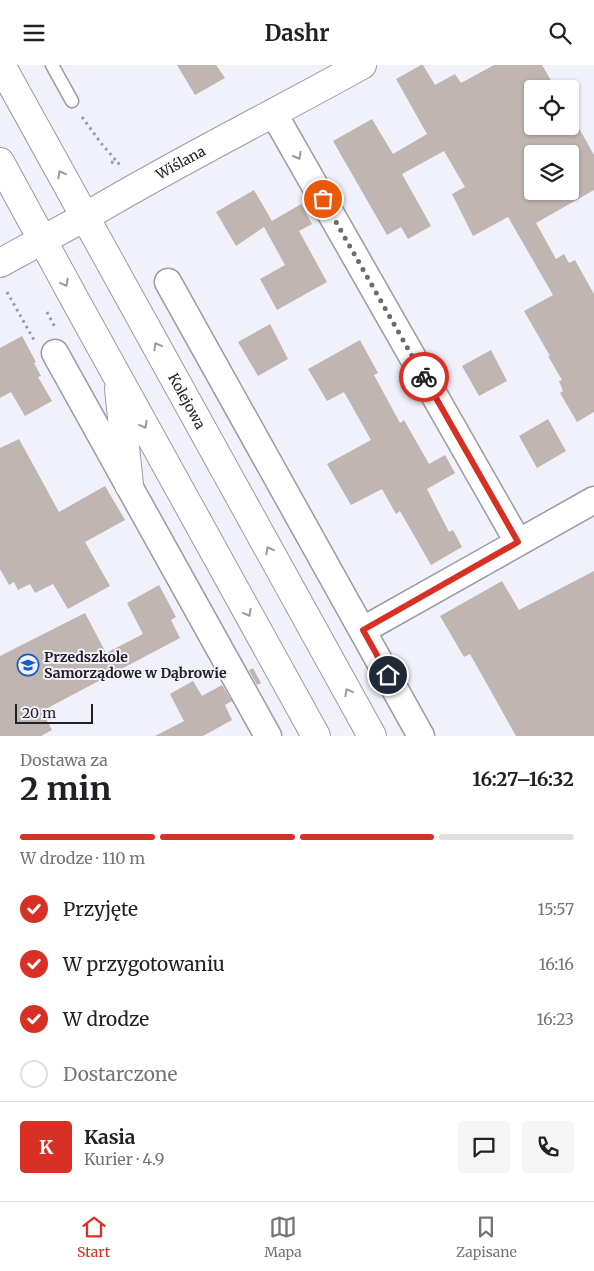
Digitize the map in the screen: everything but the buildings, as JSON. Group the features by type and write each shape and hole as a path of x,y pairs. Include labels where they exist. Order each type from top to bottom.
{"main road":[{"name":"Wiślana","path":"0,263 85,217 144,182 274,114 362,65"},
{"name":"Kolejowa","path":"9,73 85,217 372,736"},
{"path":"0,162 316,736"},
{"path":"118,377 129,485"}],"street":[{"path":"274,114 518,542"},
{"path":"168,282 421,736"},
{"path":"55,353 268,736"},
{"path":"363,630 594,500"}],"lane":[{"path":"52,65 72,101"}],"path":[{"path":"72,101 101,143 119,163"},
{"path":"8,292 37,345 48,357 55,353"}],"way so far":[{"path":"323,199 424,377"}],"place":[{"name":"Przedszkole Samorządowe w Dąbrowie","path":"28,665"}],"route":[{"path":"388,675 363,630 518,542 424,377"}]}
